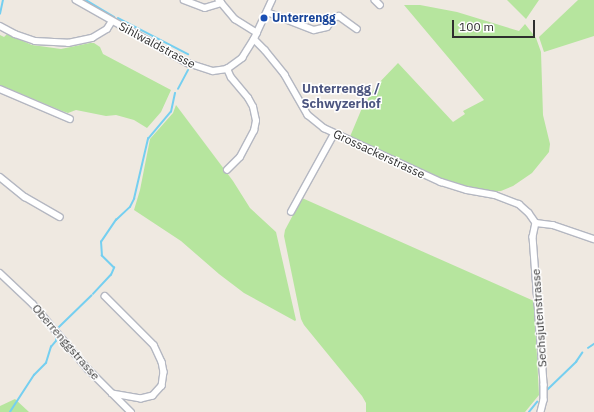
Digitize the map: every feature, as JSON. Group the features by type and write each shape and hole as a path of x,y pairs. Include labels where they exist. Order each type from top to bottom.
{"street":[{"name":"Sihlwaldstrasse","path":"76,0 188,63 213,71 227,69"},
{"path":"184,0 204,8 220,1 235,19 257,33"},
{"path":"227,170 240,157 254,132 256,121 253,107 248,98 232,78 227,69 242,58 254,39 272,0"},
{"path":"375,0 380,5"},
{"path":"267,12 314,30 327,27 334,18 339,16 356,29"},
{"path":"0,26 15,34 35,41 68,43 92,38 100,34 112,21"},
{"name":"Grossackerstrasse","path":"254,39 266,50 285,75 308,115 334,134 441,182 507,199 519,204 529,213 536,223"},
{"path":"0,89 70,119"},
{"path":"292,212 334,134"},
{"path":"0,177 25,197 60,217"},
{"path":"536,223 553,225 594,238"},
{"name":"Sechsjutenstrasse","path":"536,223 533,238 544,384 544,400 541,412"},
{"name":"Oberrenggstrasse","path":"0,273 38,309 88,369 131,412"},
{"path":"105,296 154,345 162,362 164,372 162,386 153,396 141,399 112,394"}],"green space":[{"path":"507,0 539,0 526,19"},
{"path":"578,0 594,0 594,36 544,52 539,37"},
{"path":"404,5 420,5 457,12 519,31 525,24 536,38 541,52 543,115 550,144 549,152 532,173 513,186 501,191 489,192 457,185 349,139 362,108 376,86 398,63 453,122 465,114 463,111 484,100"},
{"path":"7,34 32,45 61,49 94,43 100,47 103,54 171,90 161,112 147,128 134,120 116,115 106,116 76,110 68,113 62,111 0,85 0,35 4,37"},
{"path":"176,105 233,181 250,208 276,232 295,321 244,293 219,274 181,241 134,210 140,190 150,139 173,113"},
{"path":"302,198 534,301 539,395 525,412 366,412 366,403 362,396 304,325 301,319 284,236 285,230"},
{"path":"15,399 29,412 0,412 0,406"}],"waterway":[{"path":"0,14 3,0"},
{"path":"86,0 114,17"},
{"path":"118,18 188,54"},
{"path":"178,89 188,70"},
{"path":"93,294 111,275 114,268 102,256 101,242 116,220 130,207 134,199 148,139 171,112 175,93"},
{"path":"59,327 91,296"},
{"path":"10,412 34,375 46,363 51,347 56,341 56,335"},
{"path":"588,348 594,344"},
{"path":"546,391 576,362 582,353"},
{"path":"529,412 537,402"}],"place":[{"name":"Unterrengg","path":"264,18"}],"district":[{"name":"Unterrengg / Schwyzerhof","path":"341,98"}]}
